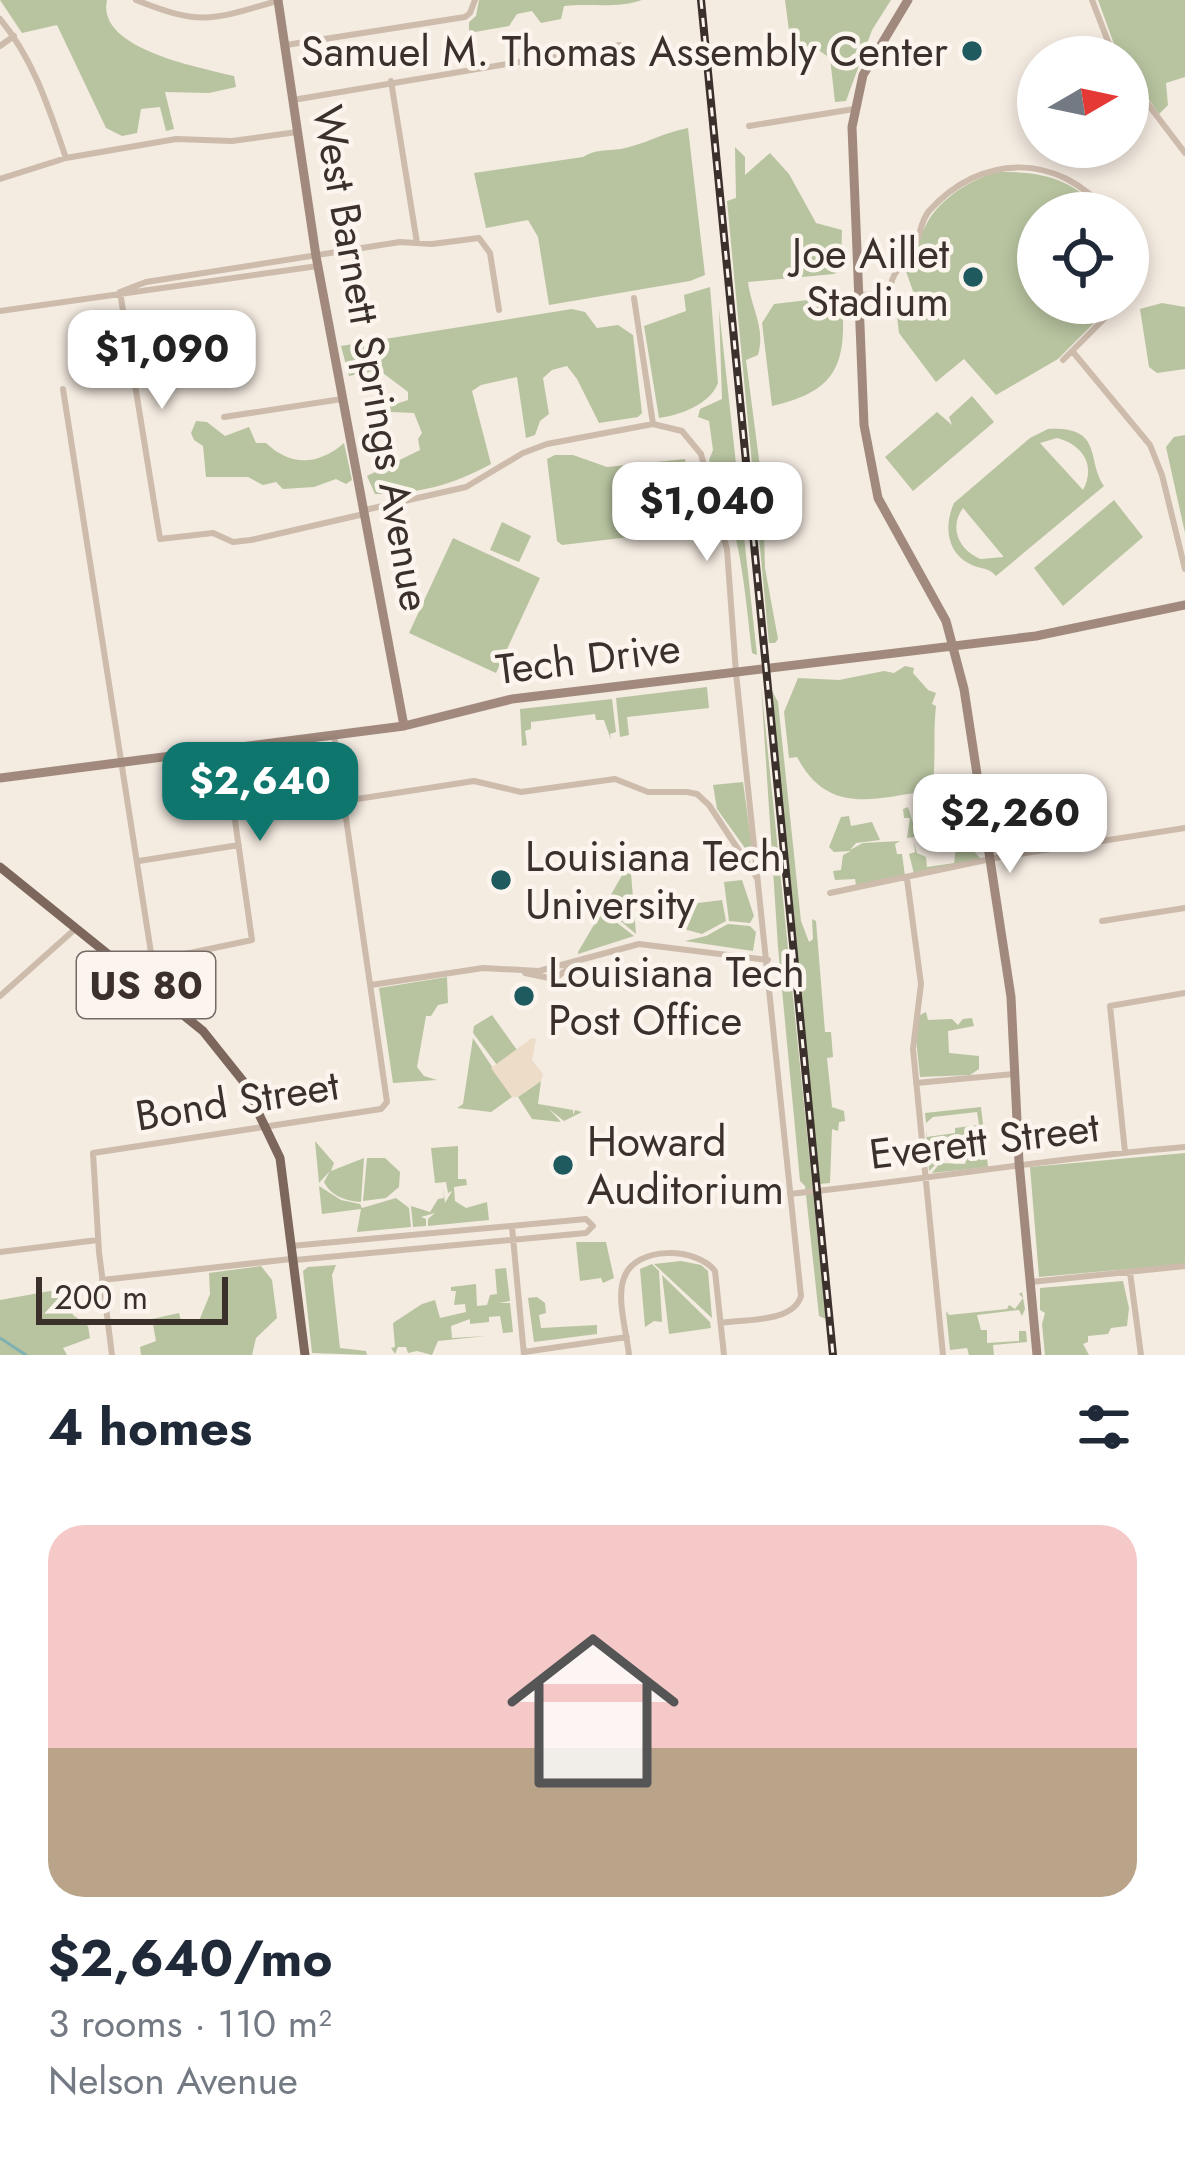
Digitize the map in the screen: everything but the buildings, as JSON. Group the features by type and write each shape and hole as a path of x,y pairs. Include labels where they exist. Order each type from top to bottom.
{"main road":[{"name":"West Barnett Springs Avenue","path":"278,0 317,261 404,726"},
{"path":"908,0 863,75 854,109 851,162 864,425 884,513 956,647 1010,997 1037,1355"},
{"name":"Tech Drive","path":"0,778 404,726 512,699 956,647 1084,628 1185,604"},
{"name":"US 80","path":"0,867 218,1046 268,1125 280,1158 305,1355"}],"street":[{"path":"136,0 173,15 213,20 278,0"},
{"path":"286,45 465,16 475,0"},
{"path":"1092,0 1106,36"},
{"path":"0,19 41,86 66,158"},
{"path":"0,46 14,36"},
{"path":"293,100 620,45"},
{"path":"391,81 418,243"},
{"path":"1149,106 1185,153"},
{"path":"749,126 854,109"},
{"path":"0,179 66,158 176,139 232,141 298,132"},
{"path":"860,295 890,294 892,275 915,246 928,213 982,171 1007,168 1056,173 1088,192"},
{"path":"0,311 157,290 400,242 485,241 499,310"},
{"path":"120,292 160,539 213,532 233,542 251,540 457,490 547,444 653,424 675,427 689,437 706,466 726,538 801,1296 795,1309 780,1315 721,1323"},
{"path":"634,298 653,424"},
{"path":"1063,361 1100,324"},
{"path":"1073,352 1150,445 1185,569"},
{"path":"63,389 152,958"},
{"path":"224,418 342,399"},
{"path":"334,735 371,985 483,968 546,970 639,944 768,960"},
{"path":"124,968 152,958 251,940 225,750"},
{"path":"344,801 474,782 520,792 615,778 648,792 688,792 709,805 760,885"},
{"path":"830,893 991,859 1185,827"},
{"path":"139,861 238,845"},
{"path":"907,879 921,984 913,1032 915,1083 943,1355"},
{"path":"1102,921 1185,908"},
{"path":"0,996 74,930"},
{"path":"522,971 550,980 563,976 577,962"},
{"name":"Bond Street","path":"98,1240 93,1154 381,1108 387,1102 371,985"},
{"path":"1125,1152 1110,1006 1185,993"},
{"path":"915,1083 1014,1074"},
{"name":"Everett Street","path":"794,1196 984,1172 1019,1162 1185,1147"},
{"path":"102,1280 586,1233 593,1226 586,1219 290,1246"},
{"path":"512,1227 524,1353 627,1337"},
{"path":"0,1252 98,1240 112,1355"},
{"path":"629,1355 622,1292 625,1275 633,1264 686,1253 713,1266 724,1355"},
{"path":"1030,1282 1185,1266"},
{"path":"1130,1272 1141,1355"}],"green space":[{"path":"0,0 107,0 108,17 133,43 176,61 234,76 236,87 209,93 165,92 174,129 166,131 160,107 141,109 137,133 122,136 106,128 57,25 22,33"},
{"path":"479,0 642,0 564,6 561,19 541,23 532,11 517,14 509,26 469,33"},
{"path":"785,0 891,0 872,30 846,101 835,102 830,58 814,47 791,46"},
{"path":"1098,0 1185,0 1185,77 1166,83 1168,105 1159,114 1149,100 1149,36 1111,36"},
{"path":"688,128 705,275 549,305 538,237 528,220 486,228 474,173 583,157"},
{"path":"735,147 745,157 745,175 770,153 789,174 816,223 842,230 841,270 834,274 748,282 760,336 758,355 746,360 763,490 765,568 775,643 769,643 727,201 736,198"},
{"name":"Joe Aillet Stadium","path":"997,172 1028,173 1055,179 1079,192 1017,192 1017,324 1093,324 1058,359 996,395 964,359 936,382 899,333 895,300 913,291 904,266 932,214 978,179"},
{"path":"710,287 718,383 694,407 659,418 644,326 686,311 684,295"},
{"path":"842,296 843,338 835,369 813,391 772,406 762,323 774,304"},
{"path":"1162,303 1185,307 1185,369 1157,373 1149,367 1142,324 1149,324 1149,307"},
{"path":"572,309 585,312 597,328 618,325 633,335 642,413 638,417 599,423 567,366 543,378 549,414 540,421 535,435 526,438 517,377 481,385 472,391 491,464 435,487 375,494 367,476 420,450 422,433 414,413 391,412 390,406 408,400 408,392 379,370 349,376 341,346"},
{"path":"719,309 757,655 752,653 734,531 709,460 713,450 709,421 698,417 700,409 722,399"},
{"path":"972,396 994,422 913,491 885,457 937,412 952,425 949,417"},
{"path":"196,421 207,422 225,436 249,427 256,443 266,443 295,459 325,456 344,443 352,480 283,489 276,482 263,485 248,477 206,477 203,446 191,433"},
{"path":"1048,429 1078,433 1090,447 1104,486 996,576 956,552 948,529 951,511 954,503 1030,438","holes":["1057,438 1085,457 1088,472 1083,490 1040,443","963,508 1003,556 1003,557 981,559 962,545 957,523"]},
{"path":"1185,435 1185,533 1166,447 1174,437"},
{"path":"573,455 607,467 685,459 694,525 562,545 557,541 547,459"},
{"path":"1114,500 1143,537 1063,606 1034,568"},
{"path":"502,522 531,536 519,562 490,550"},
{"path":"453,538 540,578 496,673 409,633"},
{"path":"905,666 914,668 913,673 936,693 932,704 936,706 933,783 927,783 927,791 853,799 823,788 797,757 789,758 784,712 798,678 839,680 894,673"},
{"path":"761,685 826,1319 819,1316 805,1186 800,1181"},
{"path":"707,687 709,708 627,717 629,735 620,737 616,698"},
{"path":"771,689 778,702 801,921 809,942 812,919 816,921 825,1032 831,1032 833,1057 827,1058 832,1107 844,1111 845,1121 839,1122 838,1131 832,1129 830,1183 819,1184"},
{"path":"612,699 616,732 610,734 611,740 604,720 596,720 595,714 531,722 531,729 525,731 527,745 522,746 520,709"},
{"path":"743,782 753,855 717,809 713,785"},
{"path":"970,800 980,849 970,847 982,860 914,874 909,854 915,852 914,842 917,853 926,857 927,867 954,863 956,848 930,848 930,835 907,838 910,818 904,818 903,809 908,807 914,826 945,823 943,808 950,801"},
{"path":"849,816 851,826 872,822 880,840 856,843 850,850 863,843 900,841 895,844 897,854 902,854 905,876 856,885 855,879 835,880 833,871 841,870 843,855 851,851 834,852 829,847 841,817"},
{"path":"630,861 636,934 604,907"},
{"path":"742,880 754,916 750,923 729,921 724,882"},
{"path":"722,900 726,921 702,934 680,928 683,905"},
{"path":"602,911 634,936 578,954 578,952"},
{"path":"728,924 750,926 756,932 753,951 685,941 706,936"},
{"path":"447,977 448,1003 426,1016 417,1067 424,1076 437,1080 393,1083 379,988"},
{"path":"926,1012 928,1020 952,1019 958,1025 972,1018 974,1026 948,1031 949,1053 979,1056 979,1069 970,1075 920,1077 918,1016"},
{"path":"492,1015 517,1050 497,1065 473,1033 474,1026"},
{"path":"473,1038 512,1097 491,1112 457,1108 463,1104"},
{"path":"541,1081 538,1104 573,1110 573,1115 575,1110 582,1112 564,1121 549,1109 561,1122 532,1119 518,1097"},
{"path":"981,1107 988,1167 932,1173 940,1163 965,1164 969,1153 956,1152 945,1138 934,1142 938,1162 929,1171 926,1131 927,1137 979,1125 977,1112 933,1117 926,1123 925,1113"},
{"path":"315,1141 334,1163 331,1171 364,1158 361,1202 331,1191 324,1182 330,1171 319,1183"},
{"path":"458,1146 458,1179 466,1179 467,1185 454,1187 455,1201 466,1208 487,1202 489,1220 428,1226 435,1213 421,1217 426,1226 413,1227 411,1206 430,1212 444,1198 443,1186 445,1203 452,1191 448,1193 446,1182 435,1183 431,1148"},
{"path":"1185,1153 1185,1264 1039,1277 1030,1167"},
{"path":"367,1158 385,1158 400,1172 399,1187 386,1198 363,1201"},
{"path":"319,1186 362,1208 396,1198 409,1208 411,1227 357,1232 361,1209 322,1214"},
{"path":"576,1242 606,1242 614,1278 603,1283 601,1278 580,1281"},
{"path":"681,1261 708,1271 712,1318 654,1264"},
{"path":"652,1264 659,1271 662,1322 645,1327 640,1269"},
{"path":"336,1265 332,1275 340,1348 366,1351 367,1355 312,1353 303,1271"},
{"path":"261,1266 272,1280 277,1318 256,1338 252,1355 141,1355 140,1347 156,1341 152,1319 179,1313 182,1324 199,1321 210,1294 209,1273"},
{"path":"506,1268 510,1301 499,1303 510,1303 513,1332 503,1333 500,1316 470,1324 470,1319 451,1326 452,1338 486,1336 438,1341 432,1355 408,1353 406,1347 398,1347 395,1354 391,1348 395,1347 393,1323 435,1300 440,1318 466,1312 465,1304 454,1305 456,1291 451,1287 476,1284 477,1306 487,1305 490,1295 497,1294 495,1269"},
{"path":"662,1275 710,1322 711,1328 669,1334"},
{"path":"1123,1281 1127,1326 1088,1336 1083,1344 1089,1355 1045,1355 1040,1288"},
{"path":"50,1291 71,1295 73,1315 88,1326 90,1338 63,1348 67,1355 0,1355 0,1300"},
{"path":"1022,1292 1022,1316 1019,1310 977,1315 981,1330 987,1330 987,1343 1019,1341 1019,1331 1026,1331 1027,1342 993,1345 994,1355 969,1355 967,1348 950,1350 946,1311 949,1315 1007,1309 1009,1305 1015,1309"},
{"path":"528,1298 545,1303 546,1313 539,1315 541,1328 597,1325 597,1334 534,1342"}],"shaded area":[{"path":"536,1039 532,1060 543,1074 541,1081 512,1097 491,1068"}],"waterway":[{"path":"0,1338 26,1355"}],"railway":[{"path":"701,0 833,1355"}],"place":[{"name":"Samuel M. Thomas Assembly Center","path":"972,51"},
{"name":"Joe Aillet Stadium","path":"973,277"},
{"name":"Louisiana Tech University","path":"501,880"},
{"name":"Louisiana Tech Post Office","path":"524,996"},
{"name":"Howard Auditorium","path":"563,1165"}]}
